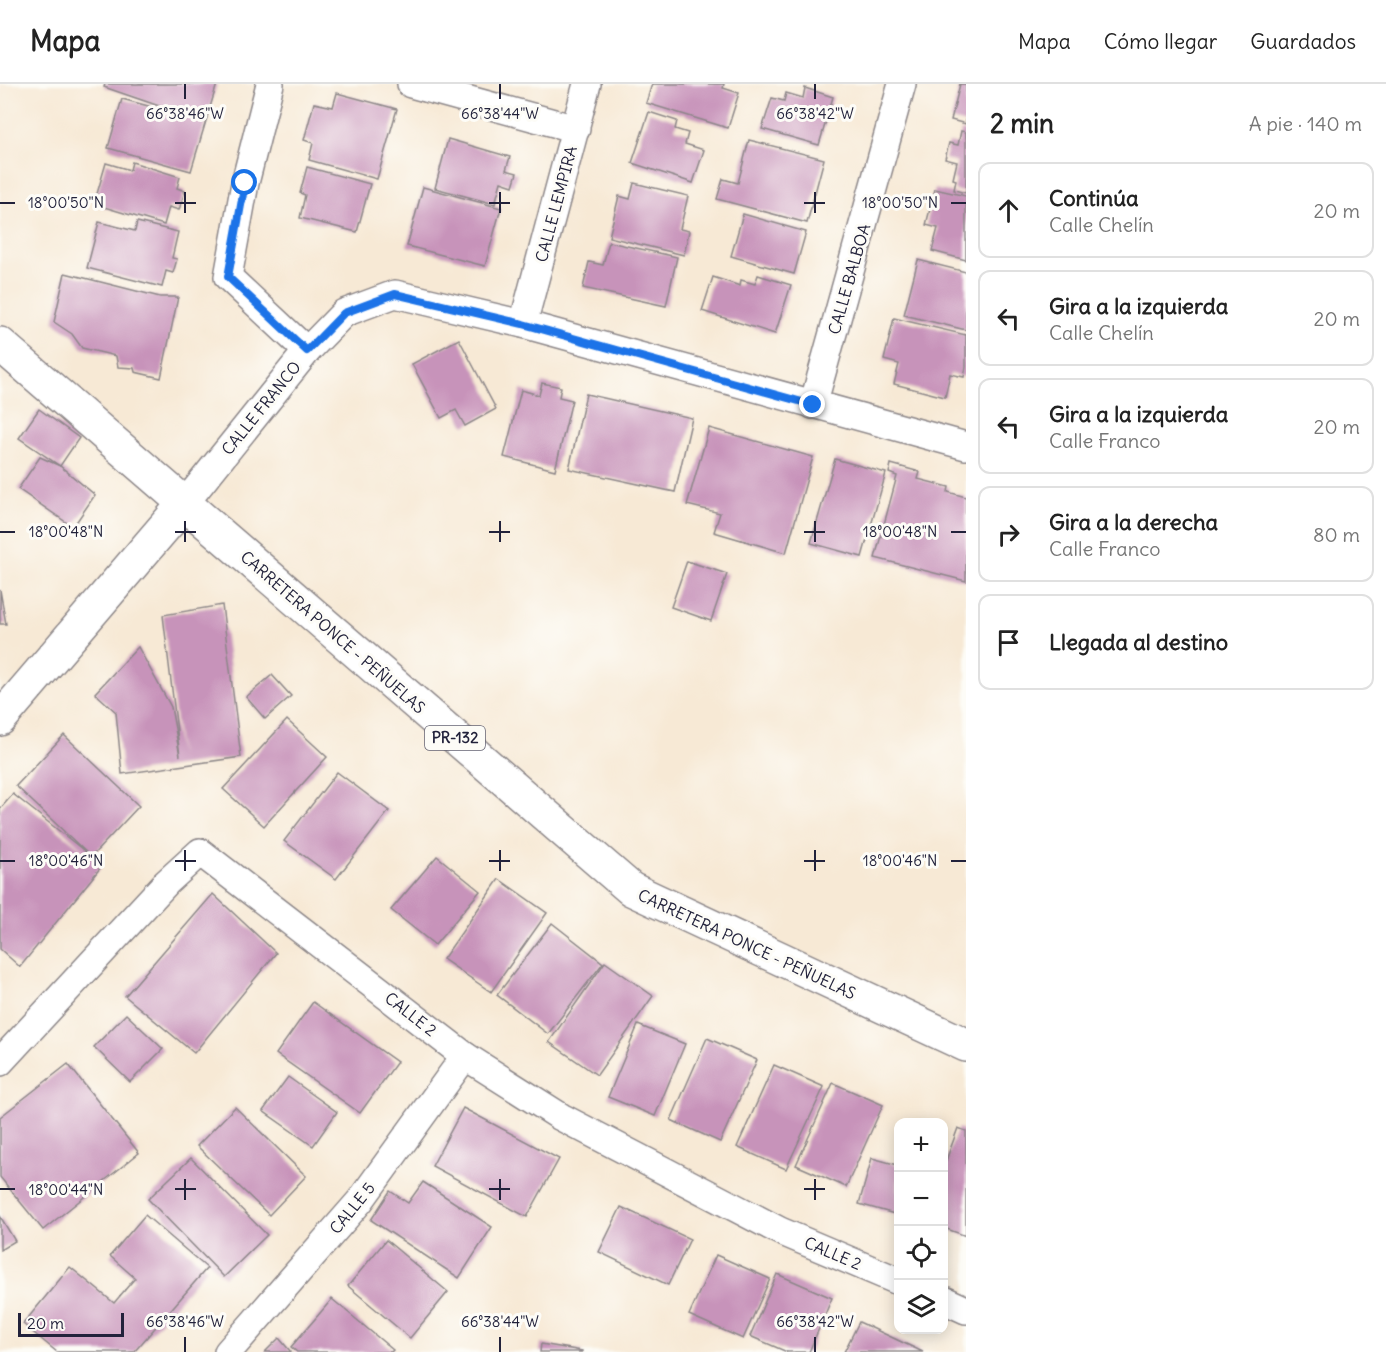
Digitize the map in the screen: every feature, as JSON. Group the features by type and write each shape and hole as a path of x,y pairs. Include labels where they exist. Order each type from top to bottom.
{"main road":[{"name":"CARRETERA PONCE - PEÑUELAS","path":"0,344 631,889 966,1045"},
{"path":"0,719 185,503"}],"street":[{"path":"270,84 245,183 228,277 307,351"},
{"path":"411,84 576,129"},
{"name":"CALLE LEMPIRA","path":"523,324 587,84"},
{"name":"CALLE BALBOA","path":"813,405 902,84"},
{"name":"CALLE FRANCO","path":"185,503 307,351 344,313 395,294 523,324 966,446"},
{"name":"CALLE 2","path":"0,1062 202,842 465,1056 561,1117 780,1231 896,1280"},
{"name":"CALLE 5","path":"228,1352 360,1201 465,1056"},
{"path":"948,1302 966,1310"}],"building":[{"path":"105,84 217,84 191,171 108,148 122,99 197,119 104,87"},
{"path":"652,84 724,84 723,88 739,93 728,128 646,103"},
{"path":"960,84 966,84 966,124 951,120"},
{"path":"805,88 833,97 819,145 762,129 772,98 784,101 786,93 803,98"},
{"path":"337,93 397,109 377,179 309,160 313,143 304,140 314,103 333,107"},
{"path":"649,112 677,121 675,129 688,133 685,144 704,150 693,183 632,163"},
{"path":"961,131 966,132 966,193 954,190 956,180 953,179 957,162 945,159 949,143 958,145"},
{"path":"448,139 510,157 506,170 517,173 513,186 501,182 495,204 435,188"},
{"path":"749,140 824,159 807,223 717,199 723,179 738,183"},
{"path":"132,162 180,177 177,188 185,191 179,210 169,207 164,225 94,204 106,163 130,170"},
{"path":"307,167 370,184 357,232 300,218 305,195 300,193"},
{"path":"634,183 688,196 680,229 689,231 684,255 609,237 619,196 630,199"},
{"path":"423,187 501,208 485,266 407,246"},
{"path":"935,189 966,196 966,260 932,251 938,228 926,225"},
{"path":"743,214 806,232 794,274 731,256"},
{"path":"99,222 135,231 137,222 178,232 172,258 177,259 173,273 166,271 162,287 87,268"},
{"path":"609,242 677,257 666,306 583,288 589,262 603,265"},
{"path":"918,260 966,272 966,330 904,315"},
{"path":"65,273 160,297 178,297 161,378 135,372 134,368 118,367 116,356 82,348 72,334 54,322"},
{"path":"758,275 791,285 775,334 702,311 713,277 740,286 741,280 755,284"},
{"path":"894,318 966,335 964,377 950,374 945,397 894,384 899,364 884,360"},
{"path":"459,339 496,409 465,426 456,410 441,418 412,364"},
{"path":"542,383 561,387 559,397 572,400 555,470 504,457 521,390 539,395"},
{"path":"586,394 692,418 675,492 569,469"},
{"path":"39,409 79,438 60,466 19,438"},
{"path":"709,428 813,457 786,553 714,532 720,513 687,505"},
{"path":"40,457 60,466 95,495 73,527 18,489"},
{"path":"835,459 886,473 862,557 811,543"},
{"path":"891,464 920,472 918,479 949,487 948,492 966,497 966,581 875,558 897,476 889,473"},
{"path":"687,561 727,574 711,621 671,607"},
{"path":"0,590 6,624 0,624"},
{"path":"222,605 241,757 122,774 116,712 95,693 138,647 171,707 180,756 163,615"},
{"path":"272,675 291,696 265,719 246,697"},
{"path":"287,720 327,757 264,826 223,789"},
{"path":"64,735 139,806 92,856 101,867 20,967 0,949 0,809 13,794 88,854 16,786"},
{"path":"337,772 389,811 336,879 284,841"},
{"path":"437,856 480,891 435,945 391,910"},
{"path":"499,879 547,913 491,992 443,959"},
{"path":"213,894 276,953 194,1053 125,996"},
{"path":"552,923 603,963 548,1034 497,995"},
{"path":"605,962 653,996 597,1075 549,1042"},
{"path":"313,1002 397,1062 360,1113 276,1054"},
{"path":"126,1014 163,1049 130,1082 94,1047"},
{"path":"638,1025 685,1044 655,1116 608,1097"},
{"path":"707,1038 757,1060 720,1142 671,1120"},
{"path":"68,1064 139,1153 43,1230 0,1177 0,1117"},
{"path":"774,1065 824,1087 786,1169 737,1147"},
{"path":"288,1077 337,1112 313,1146 263,1111"},
{"path":"833,1083 883,1105 846,1187 796,1165"},
{"path":"235,1107 306,1176 269,1215 197,1146"},
{"path":"463,1108 559,1159 527,1217 432,1166"},
{"path":"958,1128 966,1131 966,1236 948,1229 948,1155"},
{"path":"191,1158 267,1235 224,1277 148,1199"},
{"path":"872,1158 894,1164 894,1214 859,1204"},
{"path":"423,1182 492,1227 459,1278 371,1220 390,1191 408,1203"},
{"path":"621,1207 690,1239 668,1285 599,1252"},
{"path":"145,1215 207,1268 134,1352 57,1352 23,1324 70,1267 114,1303 135,1278 110,1256"},
{"path":"0,1216 15,1241 0,1250"},
{"path":"386,1240 448,1292 410,1338 348,1286"},
{"path":"716,1255 770,1279 743,1339 689,1315"},
{"path":"777,1274 832,1298 809,1352 787,1352 750,1336"},
{"path":"332,1299 393,1350 391,1352 297,1352 291,1347"},
{"path":"859,1322 923,1352 844,1352"},
{"path":"279,1338 291,1352 265,1352"},
{"path":"541,1344 582,1351 582,1352 540,1352"}],"route":[{"path":"245,183 228,277 307,351 344,313 395,294 523,324 813,405"}]}
